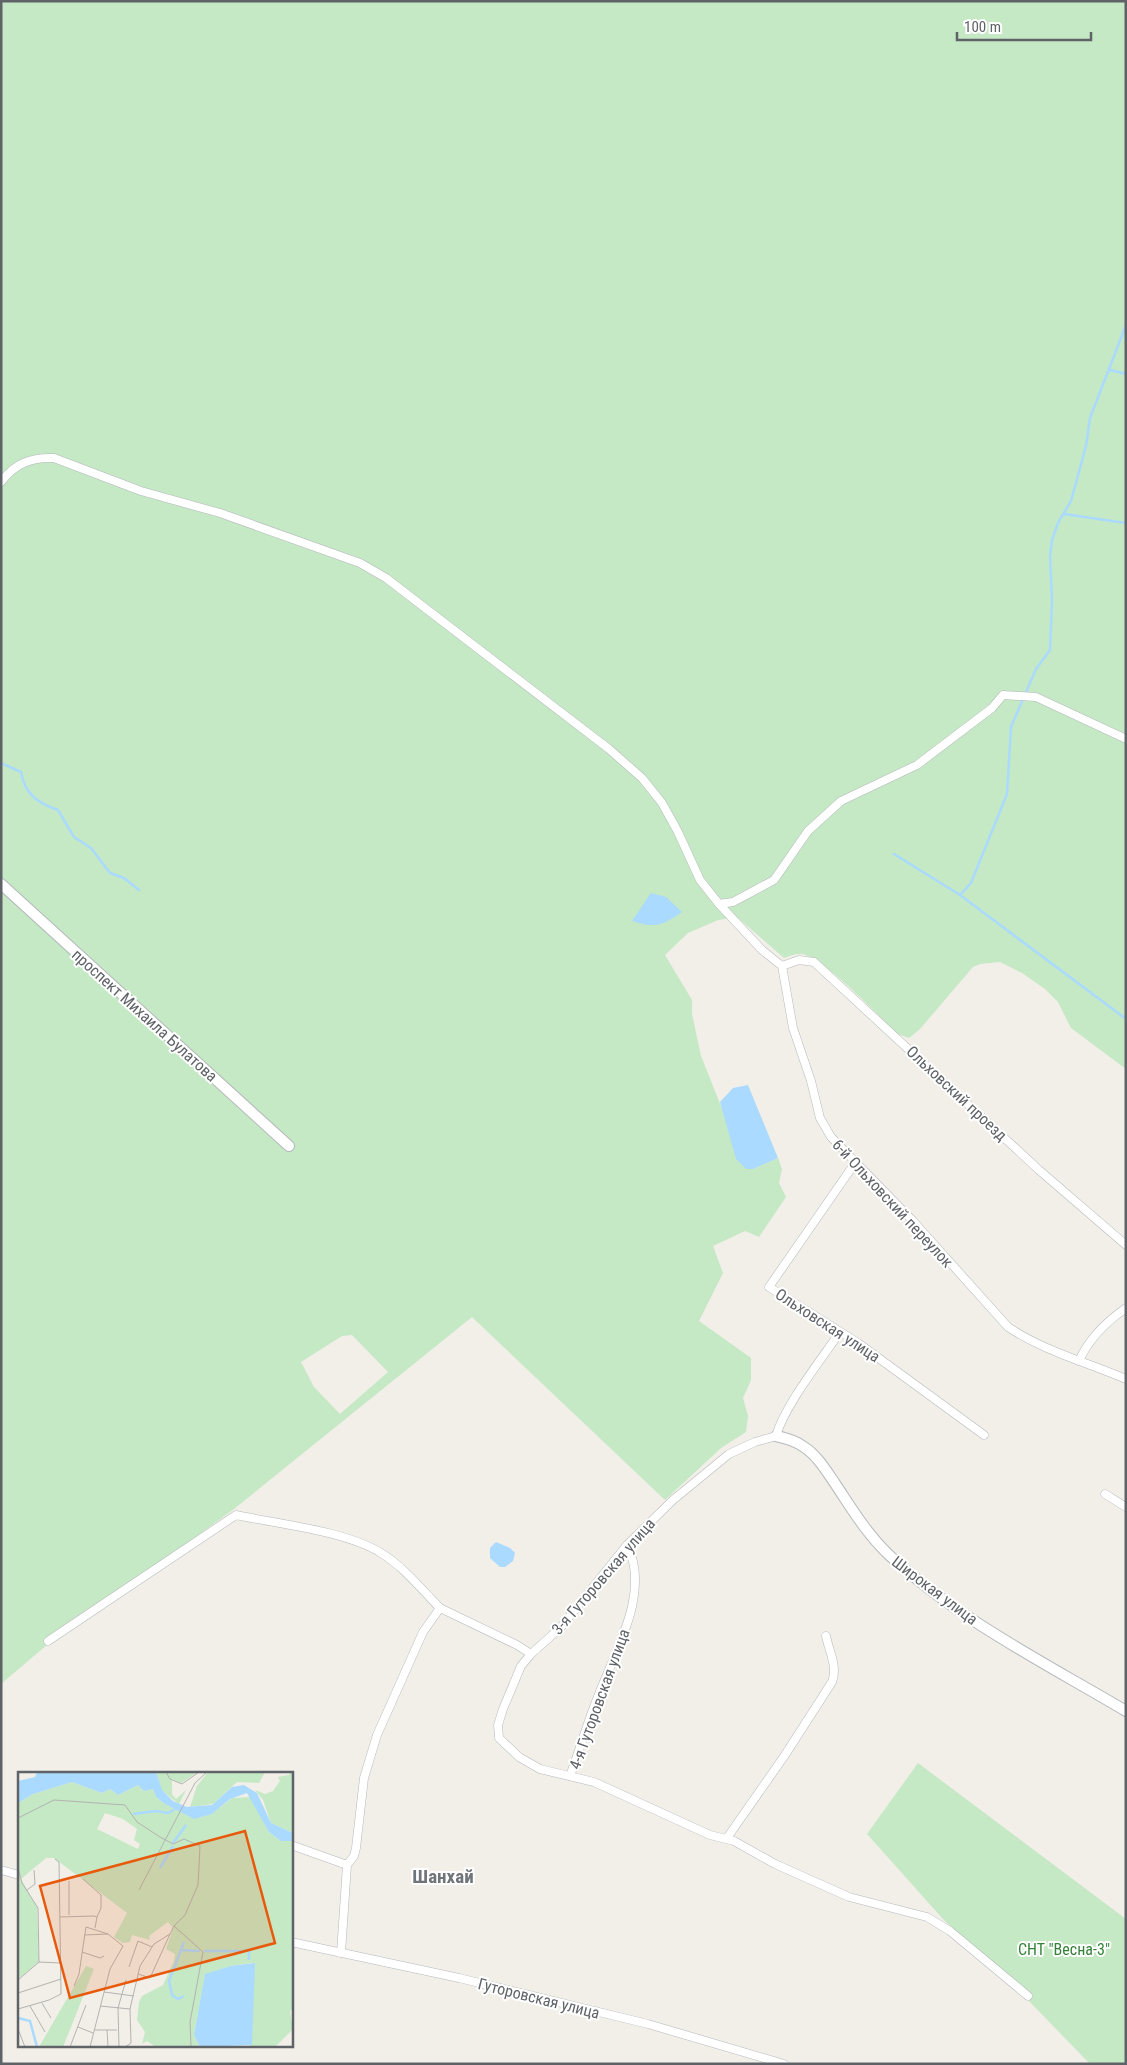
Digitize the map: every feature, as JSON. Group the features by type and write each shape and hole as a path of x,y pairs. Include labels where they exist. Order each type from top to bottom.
{"street":[{"path":"1,482 16,466 28,460 41,457 54,458 141,491 220,513 360,563 386,578 609,749 642,778 662,803 678,832 700,880 719,904 762,950 782,966"},
{"path":"719,904 733,902 774,880 808,831 828,811 841,801 917,765 992,708 1003,695 1036,697 1126,739"},
{"name":"проспект Михаила Булатова","path":"1,884 288,1146"},
{"name":"Ольховский проезд","path":"782,966 799,960 814,962 1039,1170 1126,1245"},
{"name":"6-й Ольховский переулок","path":"782,966 793,1028 811,1081 820,1118 831,1137 912,1220 1008,1327 1023,1337 1126,1379"},
{"name":"Ольховская улица","path":"855,1163 769,1287 858,1343 984,1435"},
{"path":"1079,1361 1088,1343 1111,1318 1126,1308"},
{"path":"776,1436 794,1400 840,1332"},
{"name":"3-я Гуторовская улица","path":"570,1776 550,1773 530,1764 508,1748 500,1738 498,1725 521,1666 531,1654 561,1627 627,1545 673,1500 729,1454 755,1442 776,1436"},
{"name":"Широкая улица","path":"776,1436 791,1440 805,1448 822,1464 868,1533 910,1574 961,1612 1126,1711"},
{"path":"1104,1494 1126,1507"},
{"path":"48,1641 236,1515 336,1535 363,1544 390,1559 440,1608 517,1645 531,1654"},
{"name":"4-я Гуторовская улица","path":"627,1545 632,1555 636,1573 630,1616 598,1695 570,1776 594,1782 710,1834 727,1838 775,1864 849,1897 927,1917 950,1931 1028,1996"},
{"path":"341,1954 347,1865 354,1856 364,1778 377,1735 424,1632 440,1608"},
{"path":"727,1838 785,1755 832,1682 834,1665 826,1636"},
{"path":"292,1845 347,1865"},
{"path":"1,1870 18,1875"},
{"name":"Гуторовская улица","path":"292,1942 460,1978 638,2022 779,2063"}],"green space":[{"path":"1,1 1126,1 1126,1069 1071,1028 1058,1002 1045,989 1022,973 1000,962 980,964 973,967 920,1029 909,1038 898,1034 826,967 803,954 795,954 784,958 737,917 718,920 688,933 665,955 692,1000 692,1014 701,1056 746,1169 753,1169 778,1158 782,1169 779,1183 786,1197 759,1237 745,1231 713,1246 723,1273 699,1321 751,1358 751,1380 743,1398 748,1416 746,1432 721,1448 665,1500 472,1317 234,1509 42,1649 1,1684","holes":["352,1335 388,1372 340,1414 314,1387 301,1362 342,1336"]},
{"name":"СНТ \"Весна-3\"","path":"918,1763 1126,1919 1126,2064 1090,2064 1026,1998 943,1919 867,1834"}],"water":[{"path":"651,893 666,897 682,912 670,920 659,924 647,925 632,921"},
{"path":"748,1085 778,1158 753,1169 746,1169 736,1159 720,1102 733,1088"},
{"path":"496,1542 510,1548 515,1553 513,1561 505,1567 500,1567 490,1558 490,1548"}],"waterway":[{"path":"894,854 960,895 971,883 1007,794 1011,727 1036,669 1050,650 1052,601 1050,556 1052,540 1058,523 1071,501 1086,446 1090,418 1126,325"},
{"path":"1110,370 1126,374"},
{"path":"1064,514 1126,523"},
{"path":"1,763 21,772 29,792 39,801 58,810 74,837 91,848 110,873 124,878 139,890"},
{"path":"960,895 1126,1019"}],"district":[{"name":"Шанхай","path":"443,1876"}]}
